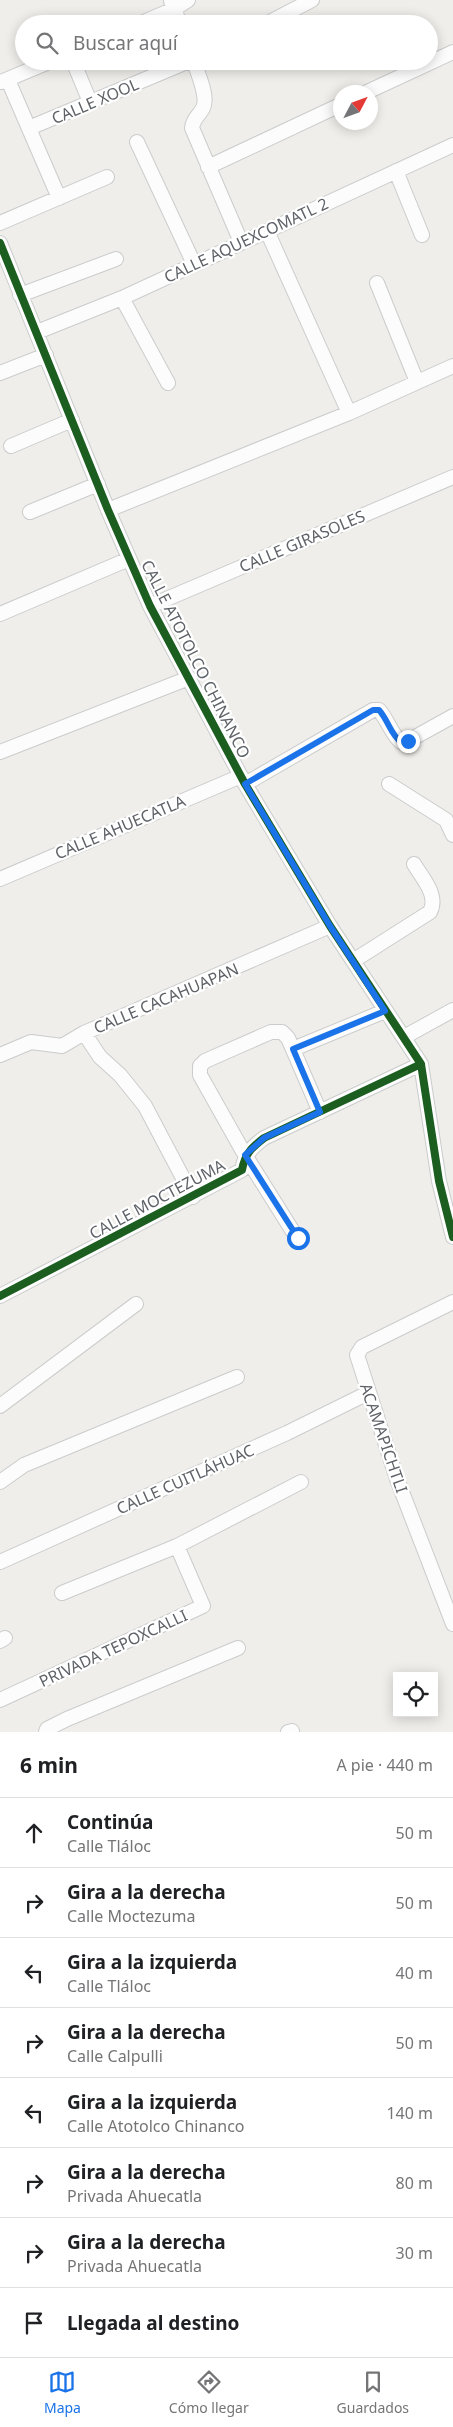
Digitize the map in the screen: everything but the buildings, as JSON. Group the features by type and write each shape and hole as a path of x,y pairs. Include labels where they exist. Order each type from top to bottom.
{"street":[{"path":"154,15 172,4 188,0"},
{"path":"283,15 312,0"},
{"path":"438,59 453,52"},
{"path":"30,70 4,81 29,128 59,198"},
{"path":"78,70 90,102"},
{"name":"CALLE XOOL","path":"29,128 167,70"},
{"path":"196,70 205,101 202,109 193,120 192,128 241,242"},
{"path":"378,87 414,70"},
{"path":"208,167 333,108"},
{"path":"137,142 194,264"},
{"name":"CALLE AQUEXCOMATL 2","path":"38,332 122,298 453,145"},
{"path":"396,171 422,235"},
{"path":"0,223 107,177"},
{"path":"266,231 349,413"},
{"name":"CALLE ATOTOLCO CHINANCO","path":"0,243 20,295 38,332 108,510 150,606 243,780 330,926 421,1064 439,1181 453,1237"},
{"path":"20,295 116,259"},
{"path":"377,284 417,382"},
{"path":"122,298 168,383"},
{"path":"0,373 46,355"},
{"path":"108,510 349,413 453,366"},
{"path":"11,446 72,420"},
{"name":"CALLE GIRASOLES","path":"150,606 453,477"},
{"path":"30,512 98,484"},
{"path":"0,614 129,559"},
{"path":"0,752 189,678"},
{"name":"CALLE AHUECATLA","path":"0,879 243,780 373,710 379,710 396,738 401,742 408,741 453,716"},
{"path":"389,784 446,820 453,835"},
{"path":"353,961 430,912 434,904 433,896 414,864"},
{"name":"CALLE CACAHUAPAN","path":"0,1055 31,1042 62,1046 84,1033 330,926"},
{"path":"404,1037 453,1010"},
{"path":"293,1049 385,1011"},
{"path":"298,1238 245,1155 200,1075 200,1066 205,1061 271,1032 282,1032 288,1038 320,1112"},
{"path":"84,1033 100,1057 120,1075 145,1106 193,1198"},
{"name":"CALLE MOCTEZUMA","path":"0,1296 193,1198 242,1170 245,1155 264,1138 421,1064"},
{"name":"ACAMAPICHTLI","path":"453,1302 362,1347 357,1355 397,1480 453,1624"},
{"path":"0,1406 136,1304"},
{"path":"0,1482 24,1465 236,1377"},
{"name":"CALLE CUITLÁHUAC","path":"0,1562 287,1433 368,1393"},
{"path":"62,1593 177,1546 301,1482"},
{"name":"PRIVADA TEPOXCALLI","path":"0,1700 203,1606 177,1546"},
{"path":"46,1732 47,1729 67,1719 238,1648"}],"cycle path":[{"path":"0,243 108,510 150,606 245,784 330,926 421,1064 439,1181 453,1237"},
{"path":"0,1296 242,1170 249,1152 264,1138 421,1064"}],"route":[{"path":"298,1238 245,1155 264,1138 320,1112 293,1049 385,1011 330,926 245,784 373,710 379,710 384,716 396,738 401,742 408,741"}]}
